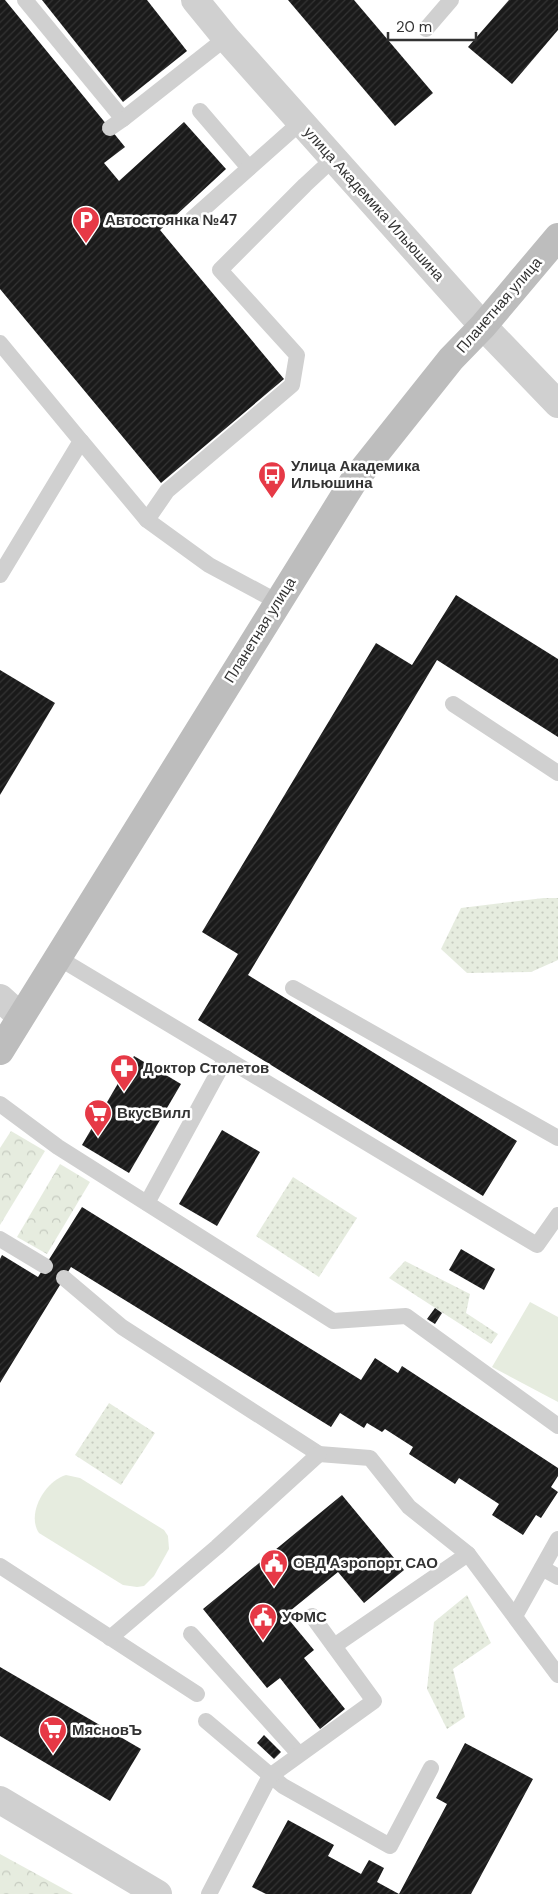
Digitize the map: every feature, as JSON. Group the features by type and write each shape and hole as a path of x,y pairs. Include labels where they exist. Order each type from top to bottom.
{"street":[{"name":"улица Академика Ильюшина","path":"195,0 226,38 483,326 558,404"},
{"name":"Планетная улица","path":"0,1051 353,482 451,360 483,326 558,237"},
{"path":"0,998 20,1016"},
{"path":"2,1806 158,1894"}],"lane":[{"path":"25,0 116,123 226,38"},
{"path":"426,30 451,0"},
{"path":"200,111 249,168"},
{"path":"192,219 301,122"},
{"path":"147,520 167,492 292,385 297,355 220,270 334,158"},
{"path":"0,343 147,520 209,565 278,602"},
{"path":"0,575 82,441"},
{"path":"453,704 558,773"},
{"path":"57,957 537,1245 558,1215"},
{"path":"293,988 558,1138"},
{"path":"147,1203 226,1058"},
{"path":"0,1104 58,1146 333,1321 406,1316 558,1426"},
{"path":"0,1238 45,1266"},
{"path":"64,1278 122,1327 319,1454 370,1458 409,1507 468,1554 558,1675"},
{"path":"110,1638 217,1547 319,1454"},
{"path":"515,1616 558,1539"},
{"path":"334,1646 468,1554"},
{"path":"0,1566 197,1694"},
{"path":"542,1568 558,1577"},
{"path":"209,1894 270,1776 374,1700 312,1616"},
{"path":"191,1634 299,1754"},
{"path":"206,1721 284,1786 390,1846 431,1768"}],"green space":[{"path":"558,898 558,960 531,972 467,973 441,949 461,908"},
{"path":"11,1131 45,1151 0,1225 0,1148"},
{"path":"60,1164 90,1182 47,1254 17,1237"},
{"path":"293,1177 357,1218 319,1277 256,1236"},
{"path":"405,1261 470,1294 466,1313 498,1334 491,1344 389,1278"},
{"path":"530,1302 558,1317 558,1402 492,1367"},
{"path":"109,1403 155,1433 121,1485 75,1455"},
{"path":"66,1475 80,1478 164,1530 168,1536 169,1549 154,1576 144,1586 123,1585 39,1533 35,1517 40,1499 51,1484 58,1478"},
{"path":"467,1595 491,1643 453,1669 465,1717 447,1729 427,1689 434,1622"},
{"path":"0,1854 73,1894 0,1894"}],"building":[{"name":"Автостоянка №47","path":"0,0 5,0 125,147 104,163 119,181 184,122 226,169 160,230 284,379 161,483 0,289"},
{"path":"42,0 147,0 187,51 123,102"},
{"path":"288,0 354,0 433,93 395,126"},
{"path":"509,0 558,0 558,30 512,84 468,47"},
{"path":"456,595 558,659 558,737 437,660 248,975 517,1141 483,1196 198,1020 238,954 202,932 376,643 412,665"},
{"path":"0,670 55,703 0,795"},
{"path":"134,1056 181,1084 129,1173 82,1145"},
{"path":"222,1130 260,1152 217,1226 179,1204"},
{"path":"82,1207 361,1380 375,1358 398,1373 402,1366 558,1468 558,1476 551,1487 558,1492 541,1518 536,1515 523,1535 492,1515 499,1504 459,1478 455,1484 409,1454 413,1447 385,1429 382,1432 367,1423 364,1428 340,1413 331,1427 71,1267 0,1383 0,1259 2,1255 38,1277"},
{"path":"461,1249 495,1269 484,1290 449,1270"},
{"path":"435,1308 442,1313 435,1324 427,1319"},
{"name":"ОВД Аэропорт САО","path":"342,1495 404,1570 364,1603 338,1572 285,1615 314,1650 304,1658 345,1709 320,1729 280,1678 267,1688 203,1609"},
{"path":"0,1667 141,1749 110,1801 0,1736"},
{"path":"264,1735 281,1752 274,1759 257,1743"},
{"path":"465,1743 533,1779 471,1894 399,1894 447,1804 436,1798"},
{"path":"288,1820 334,1845 328,1856 361,1874 369,1860 384,1868 377,1882 399,1894 266,1894 252,1887"}],"place":[{"name":"Автостоянка №47","path":"86,244"},
{"name":"Улица Академика Ильюшина","path":"272,499"},
{"name":"Доктор Столетов","path":"124,1092"},
{"name":"ВкусВилл","path":"98,1137"},
{"name":"ОВД Аэропорт САО","path":"274,1587"},
{"name":"УФМС","path":"263,1641"},
{"name":"МясновЪ","path":"53,1754"}]}
